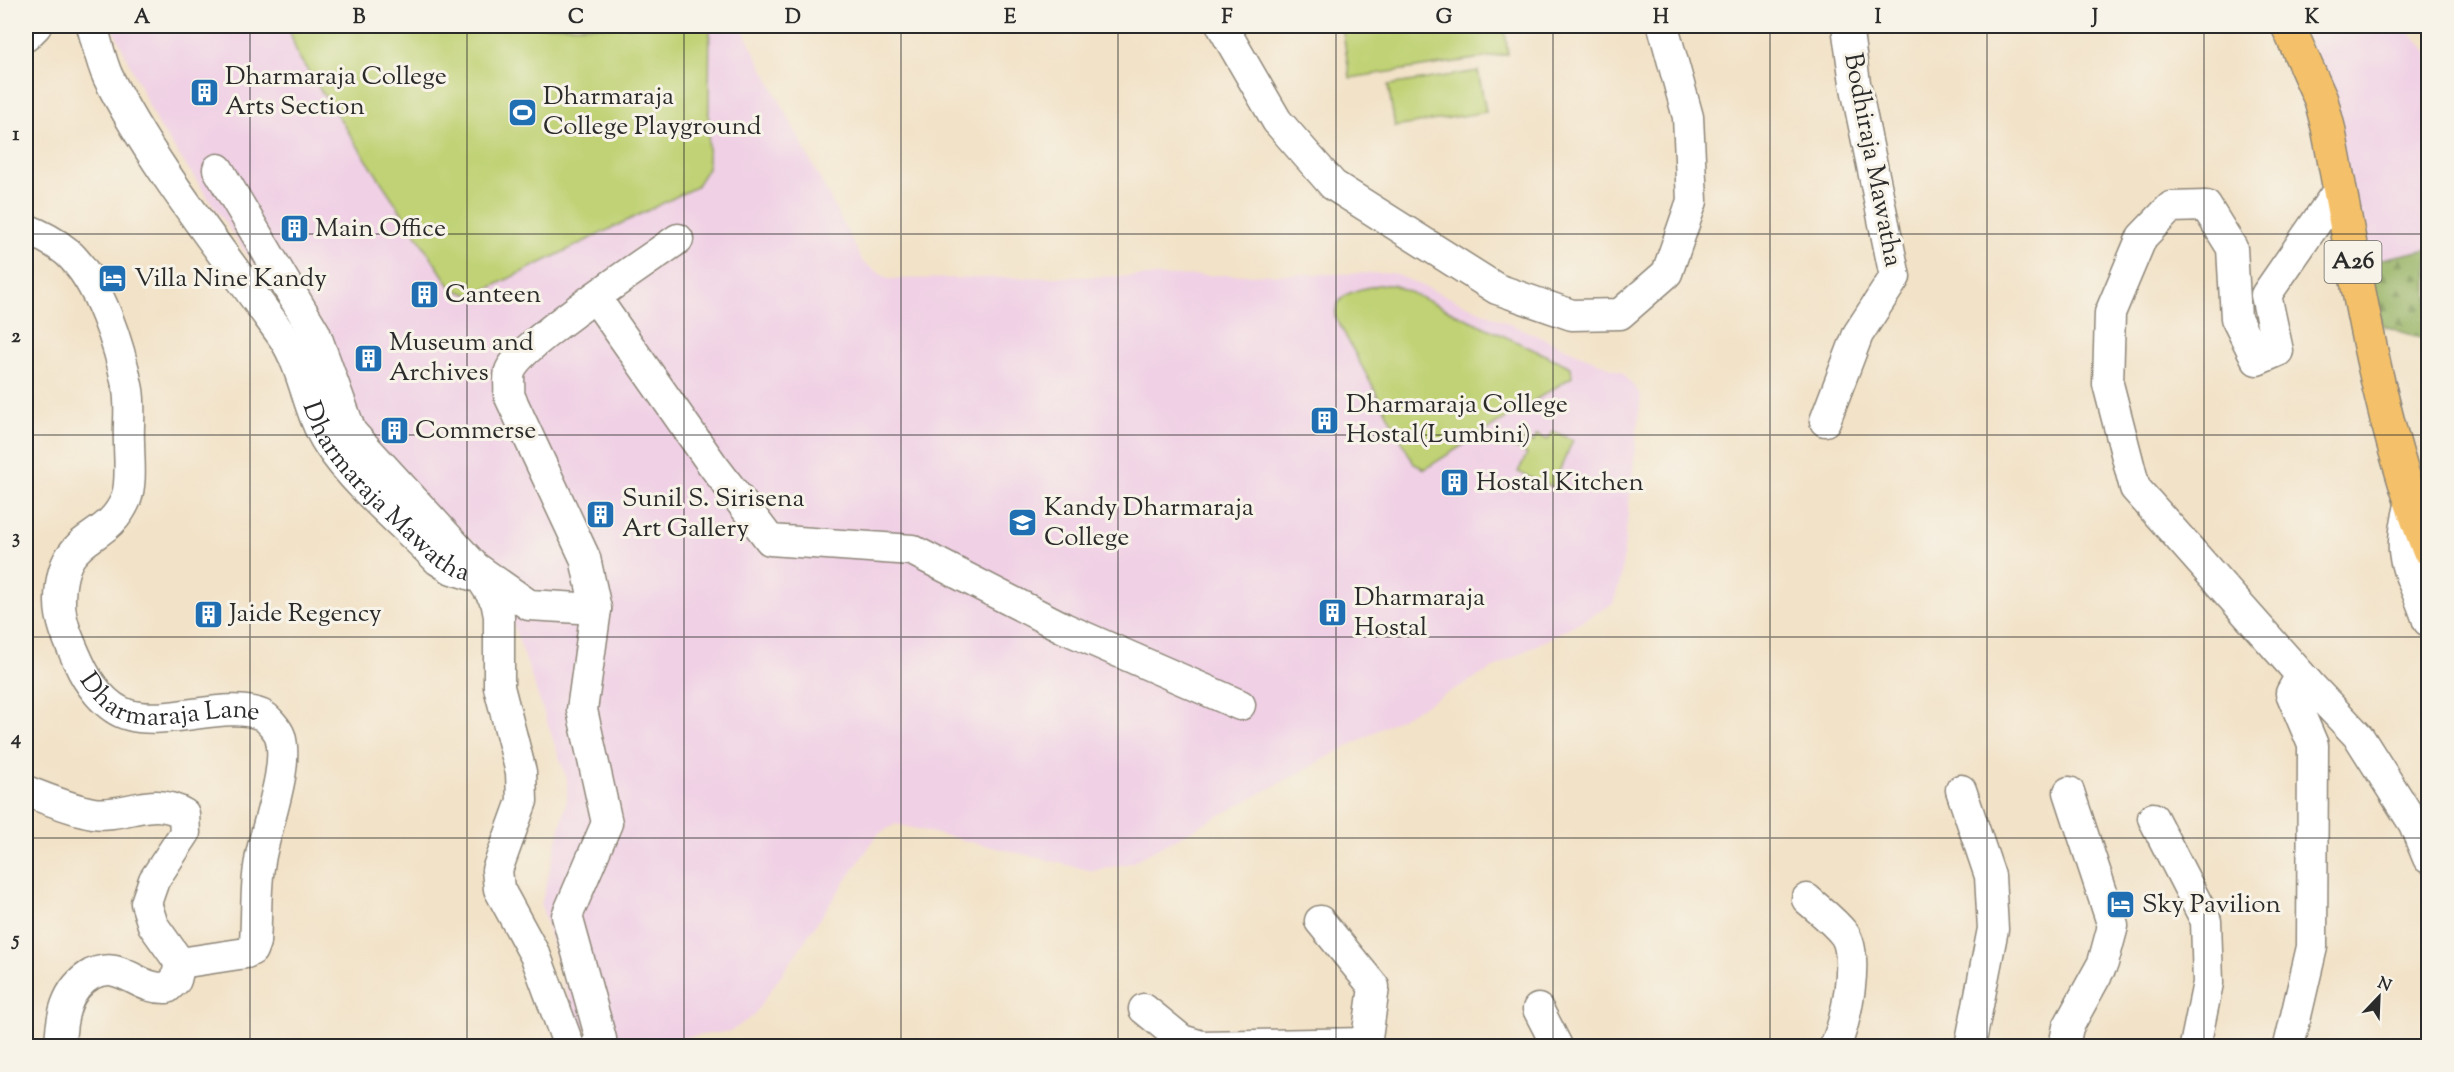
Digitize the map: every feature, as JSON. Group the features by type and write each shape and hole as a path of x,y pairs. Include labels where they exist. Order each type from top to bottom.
{"highway":[{"name":"A26","path":"2288,26 2321,100 2340,188 2369,350 2411,502 2428,548"}],"street":[{"path":"26,36 36,26"},
{"name":"Dharmaraja Mawatha","path":"92,26 107,76 130,114 186,202 285,340 300,371 318,424 328,444 345,466 438,560 452,569 481,578 488,585 496,601 499,616 499,687 520,772 522,801 496,870 498,889 537,957 569,1047"},
{"path":"1222,26 1276,121 1333,185 1497,289 1572,315 1620,314 1667,273 1692,201 1688,117 1663,26"},
{"name":"Bodhiraja Mawatha","path":"1825,421 1858,334 1895,277 1855,83 1847,26"},
{"path":"218,169 315,333 351,432 475,567 529,605 596,609"},
{"path":"2340,188 2266,295 2278,351 2257,360 2236,318 2232,248 2206,206 2171,207 2142,237 2110,313 2108,384 2135,488 2307,682 2359,737 2414,824 2428,858"},
{"name":"Dharmaraja Lane","path":"26,229 67,252 91,283 113,334 128,392 129,473 126,499 110,520 77,547 66,560 61,577 60,605 66,635 80,666 97,692 112,707 128,715 167,718 234,711 262,715 280,734 283,757 260,862 255,942 252,950 246,953 180,963"},
{"path":"596,1047 601,1040 567,916 607,823 582,710 596,609 585,558 509,395 510,370 528,350 595,297 678,239"},
{"path":"595,297 712,464 770,540 912,550 1064,628 1240,705"},
{"path":"2411,502 2402,533 2402,552 2407,573 2422,601 2428,621"},
{"path":"2289,1047 2312,947 2313,745 2291,693 2296,684 2307,682"},
{"path":"1961,790 1990,876 1993,929 1970,1047"},
{"path":"26,791 95,813 171,806 184,814 185,833 154,880 146,903 153,925 180,963 176,980 167,988 152,989 114,970 96,972 80,981 70,993 61,1023 60,1047"},
{"path":"2064,1047 2068,1027 2103,963 2113,926 2069,792"},
{"path":"2153,818 2206,921 2208,983 2195,1046"},
{"path":"1807,899 1845,936 1852,958 1843,1030 1835,1047"},
{"path":"1143,1009 1182,1040 1203,1046 1366,1045 1374,987 1320,921"},
{"path":"1538,1009 1557,1047"}],"shaded area":[{"name":"Kandy Dharmaraja College","path":"112,26 288,26 298,56 708,168 710,26 741,26 863,262 888,279 1393,273 1623,373 1641,396 1621,578 1613,604 1131,863 1093,871 896,824 878,834 753,1016 731,1031 627,1045 613,1043 581,1024 573,1013 541,905 567,800 567,780 510,615 343,448 291,319 157,123","holes":["1394,285 1571,367 1572,377"]},
{"path":"2304,26 2402,26 2428,52 2428,249 2368,262"}],"green space":[{"name":"Dharmaraja College Playground","path":"288,26 710,26 708,168 696,187 473,296 452,289 298,56"},
{"path":"1342,26 1504,26 1508,54 1350,78"},
{"path":"1478,71 1486,112 1395,127 1388,85"},
{"path":"2428,249 2428,341 2382,325 2368,262"},
{"path":"1378,285 1394,285 1571,367 1572,377 1425,469 1414,464 1335,316 1337,307 1344,296"},
{"path":"1552,431 1573,440 1552,487 1518,472 1527,454 1513,447 1519,436 1533,443 1537,435 1548,440"}],"place":[{"name":"Dharmaraja College Arts Section","path":"204,92"},
{"name":"Dharmaraja College Playground","path":"522,112"},
{"name":"Main Office","path":"294,229"},
{"name":"Villa Nine Kandy","path":"113,279"},
{"name":"Canteen","path":"424,295"},
{"name":"Museum and Archives","path":"368,358"},
{"name":"Dharmaraja College Hostal(Lumbini)","path":"1325,420"},
{"name":"Commerse","path":"394,431"},
{"name":"Hostal Kitchen","path":"1455,483"},
{"name":"Sunil S. Sirisena Art Gallery","path":"601,514"},
{"name":"Kandy Dharmaraja College","path":"1023,523"},
{"name":"Dharmaraja Hostal","path":"1333,613"},
{"name":"Jaide Regency","path":"208,614"},
{"name":"Sky Pavilion","path":"2121,905"}]}
